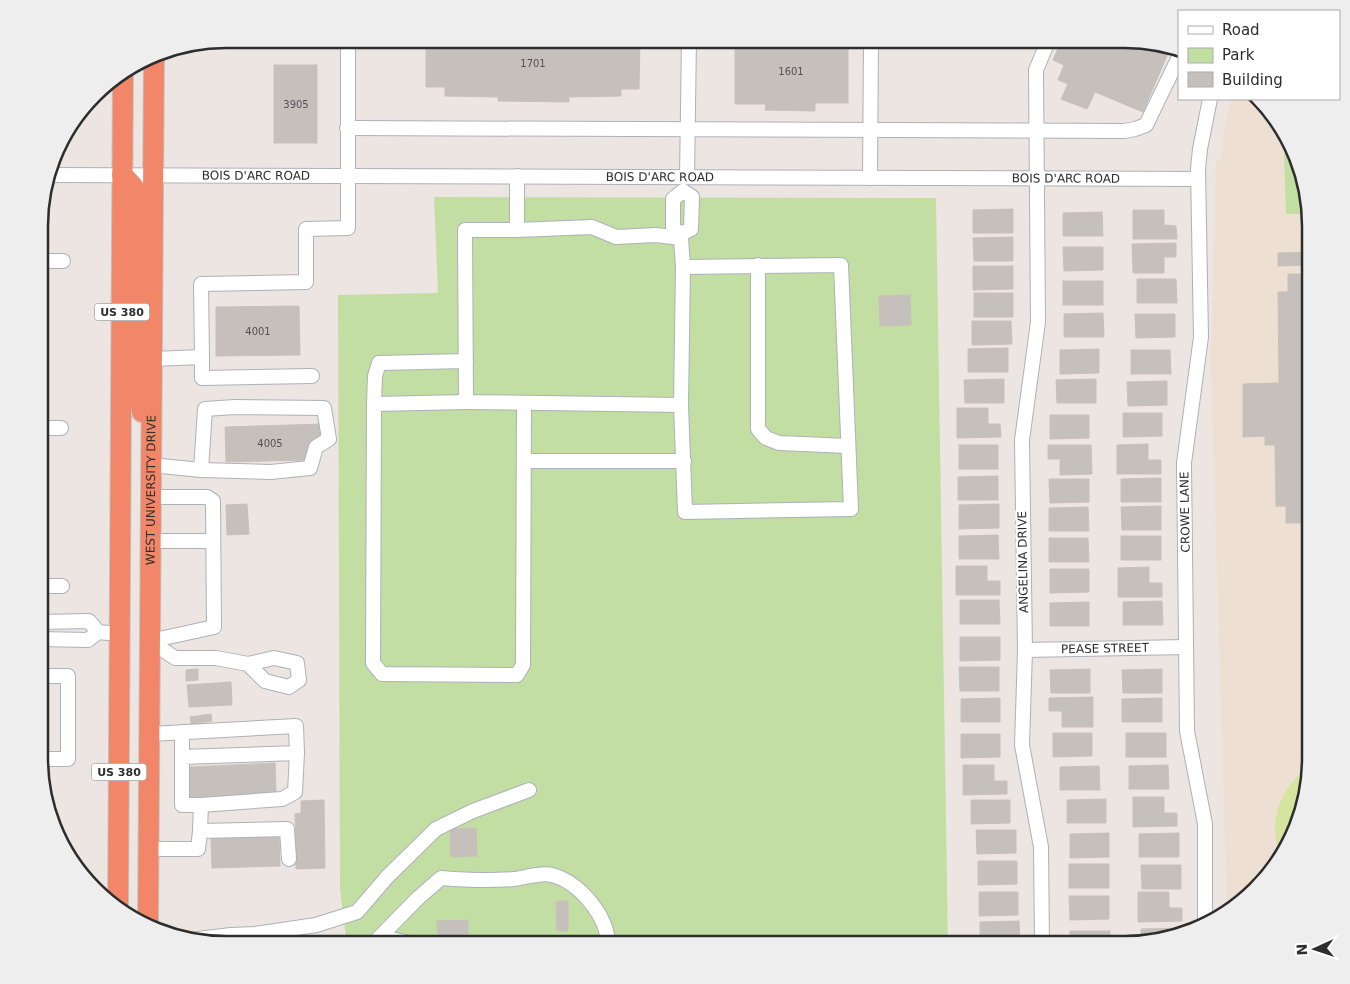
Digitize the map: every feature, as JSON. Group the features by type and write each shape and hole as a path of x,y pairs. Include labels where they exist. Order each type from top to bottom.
{"highway":[{"name":"WEST UNIVERSITY DRIVE","path":"148,919 154,62"},
{"name":"US 380","path":"118,901 123,80"},
{"path":"122,174 133,186 138,199 138,383 151,465"},
{"path":"119,634 150,641"}],"street":[{"path":"312,376 202,378 201,284 306,282 306,229 348,228 348,48"},
{"path":"683,267 841,265 850,509 686,512 681,405 683,267 681,236 673,228 673,199 684,182 688,129 689,48"},
{"path":"870,178 872,130 871,48"},
{"name":"ANGELINA DRIVE","path":"1042,936 1041,847 1022,745 1024,650 1022,440 1038,322 1036,70 1045,48"},
{"path":"347,128 1124,131 1146,125 1178,60"},
{"name":"CROWE LANE","path":"1205,917 1205,824 1187,731 1184,463 1201,337 1198,179 1200,149 1210,100"},
{"name":"BOIS D'ARC ROAD","path":"55,175 517,176 684,182 870,178 1198,179"},
{"path":"517,176 517,230"},
{"path":"466,402 465,230 592,227 616,237 681,236"},
{"path":"48,261 63,261"},
{"path":"758,265 758,429 766,438 779,443 848,446"},
{"path":"152,359 202,357"},
{"path":"466,361 379,363 375,376 373,663 382,674 517,675 523,665 524,403"},
{"path":"374,404 466,402 681,405"},
{"path":"151,465 201,470 271,472 310,468 316,448 329,439 324,408 235,407 205,409 201,470"},
{"path":"48,428 61,428"},
{"path":"524,461 684,461"},
{"path":"150,641 214,627 213,501 207,497 151,496"},
{"path":"151,541 213,541"},
{"path":"48,586 62,586"},
{"path":"48,622 89,622 98,632 119,634"},
{"path":"48,639 88,640 98,632"},
{"path":"150,641 175,658 216,658 248,664"},
{"name":"PEASE STREET","path":"1024,650 1186,647"},
{"path":"48,676 68,676 68,759 48,759"},
{"path":"150,734 182,732 296,726 295,792 282,798 182,805 182,732"},
{"path":"182,757 297,753"},
{"path":"223,936 255,934 316,925 357,912 388,876 436,829 473,811 529,790"},
{"path":"149,849 198,849 200,805"},
{"path":"200,831 287,829 289,859"},
{"path":"382,936 416,899 441,878 477,881 514,879 550,874 575,885 590,900 603,924 606,936"}],"shaded area":[{"path":"1231,100 1250,100 1273,127 1289,157 1299,191 1302,214 1301,782 1293,816 1279,848 1258,876 1227,904 1211,360 1216,159 1221,160 1223,135"}],"green space":[{"path":"1284,153 1287,153 1293,168 1302,214 1286,214"},
{"path":"434,197 936,198 948,936 346,936 340,889 338,295 438,293"},
{"path":"1302,771 1296,807 1289,827 1279,849 1275,830 1279,805 1284,794"}],"building":[{"path":"426,48 640,48 639,89 621,89 621,96 569,97 569,102 498,101 498,97 445,96 445,87 426,87"},
{"path":"735,48 848,48 848,103 815,103 815,111 765,110 766,104 735,104"},
{"path":"1058,48 1136,48 1168,53 1143,112 1095,92 1087,109 1061,99 1068,84 1058,80 1064,65 1053,60"},
{"path":"274,65 317,65 317,143 274,143"},
{"path":"1013,209 1013,233 973,233 973,210"},
{"path":"1133,210 1164,210 1164,225 1176,226 1177,239 1133,239"},
{"path":"1102,212 1103,236 1063,236 1063,213"},
{"path":"1013,237 1013,261 974,261 973,238"},
{"path":"1176,243 1176,257 1164,257 1164,273 1133,273 1132,244"},
{"path":"1063,247 1103,247 1103,270 1064,271"},
{"path":"1302,252 1302,265 1278,266 1278,253"},
{"path":"973,266 1013,266 1013,289 973,290"},
{"path":"1288,274 1302,274 1302,523 1286,523 1286,506 1276,506 1275,445 1265,445 1265,436 1243,437 1243,384 1279,383 1278,292 1288,292"},
{"path":"1137,279 1176,279 1177,303 1137,303"},
{"path":"1063,281 1103,281 1103,305 1063,305"},
{"path":"974,293 1013,293 1013,317 974,317"},
{"path":"910,295 911,325 880,326 879,296"},
{"path":"299,306 300,355 216,356 216,307"},
{"path":"1103,313 1104,337 1064,337 1064,314"},
{"path":"1135,314 1175,314 1175,337 1136,338"},
{"path":"972,321 1011,321 1012,344 972,345"},
{"path":"1008,348 1008,372 968,372 968,349"},
{"path":"1099,349 1099,373 1060,374 1060,350"},
{"path":"1131,350 1170,350 1171,374 1131,374"},
{"path":"1004,379 1004,403 965,403 964,380"},
{"path":"1096,379 1096,403 1057,403 1056,380"},
{"path":"1167,381 1167,405 1128,406 1127,382"},
{"path":"957,408 988,408 988,424 1000,424 1001,437 957,438"},
{"path":"1123,413 1162,413 1162,436 1123,437"},
{"path":"1050,415 1089,415 1089,438 1050,439"},
{"path":"322,424 322,443 309,443 309,460 226,462 225,427"},
{"path":"1148,444 1148,460 1161,460 1161,474 1117,474 1117,445"},
{"path":"959,445 998,445 998,469 959,469"},
{"path":"1048,445 1091,445 1092,474 1060,475 1060,459 1048,459"},
{"path":"998,476 998,500 958,500 958,477"},
{"path":"1161,478 1161,502 1121,502 1121,479"},
{"path":"1049,479 1089,479 1089,502 1050,503"},
{"path":"247,504 249,534 227,535 226,505"},
{"path":"999,504 999,528 959,529 959,505"},
{"path":"1161,506 1161,530 1122,530 1121,507"},
{"path":"1088,507 1089,531 1049,531 1049,508"},
{"path":"998,535 999,559 959,559 959,536"},
{"path":"1121,536 1161,536 1161,560 1121,560"},
{"path":"1049,538 1088,538 1089,562 1049,562"},
{"path":"956,566 987,566 987,581 1000,581 1000,595 956,595"},
{"path":"1149,567 1149,583 1162,583 1162,597 1118,597 1118,568"},
{"path":"1050,569 1089,569 1089,592 1050,593"},
{"path":"960,600 999,600 1000,624 960,624"},
{"path":"1162,601 1163,625 1123,625 1123,602"},
{"path":"1089,602 1089,626 1050,626 1050,603"},
{"path":"960,637 1000,637 1000,660 960,661"},
{"path":"959,667 999,667 999,691 960,691"},
{"path":"198,669 198,680 186,681 186,670"},
{"path":"1090,669 1090,693 1051,693 1050,670"},
{"path":"1162,669 1162,693 1123,693 1122,670"},
{"path":"231,682 232,705 189,707 187,685"},
{"path":"1093,697 1093,727 1062,727 1062,711 1049,711 1049,698"},
{"path":"1000,698 1000,722 961,722 961,699"},
{"path":"1162,698 1162,722 1122,722 1122,699"},
{"path":"211,714 212,721 191,724 190,717"},
{"path":"1053,733 1092,733 1092,756 1053,757"},
{"path":"1126,733 1166,733 1166,757 1126,757"},
{"path":"961,734 1000,734 1000,757 961,758"},
{"path":"275,763 276,793 190,797 189,767"},
{"path":"963,765 994,765 994,781 1007,781 1007,794 963,795"},
{"path":"1168,765 1169,789 1129,789 1129,766"},
{"path":"1099,766 1100,790 1060,790 1060,767"},
{"path":"1133,797 1164,797 1164,813 1177,813 1177,826 1133,827"},
{"path":"1106,799 1106,823 1067,823 1067,800"},
{"path":"324,800 325,868 296,869 295,814 301,813 301,801"},
{"path":"971,800 1010,800 1010,823 971,824"},
{"path":"476,828 477,856 451,857 450,829"},
{"path":"976,830 1016,830 1016,853 977,854"},
{"path":"1109,833 1109,857 1070,858 1070,834"},
{"path":"1179,833 1179,857 1139,857 1139,834"},
{"path":"279,837 280,866 212,868 211,839"},
{"path":"978,861 1017,861 1017,884 978,885"},
{"path":"1069,864 1109,864 1109,888 1069,888"},
{"path":"1141,865 1181,865 1181,889 1142,889"},
{"path":"979,892 1018,892 1018,915 979,916"},
{"path":"1138,892 1169,892 1169,908 1182,908 1182,921 1138,922"},
{"path":"1069,896 1109,896 1109,919 1070,920"},
{"path":"556,901 568,901 568,931 557,931"},
{"path":"468,920 468,934 438,935 437,921"},
{"path":"1019,921 1020,936 980,936 980,922"},
{"path":"1178,928 1141,936 1141,929"},
{"path":"1070,931 1110,931 1110,936 1070,936"}]}
